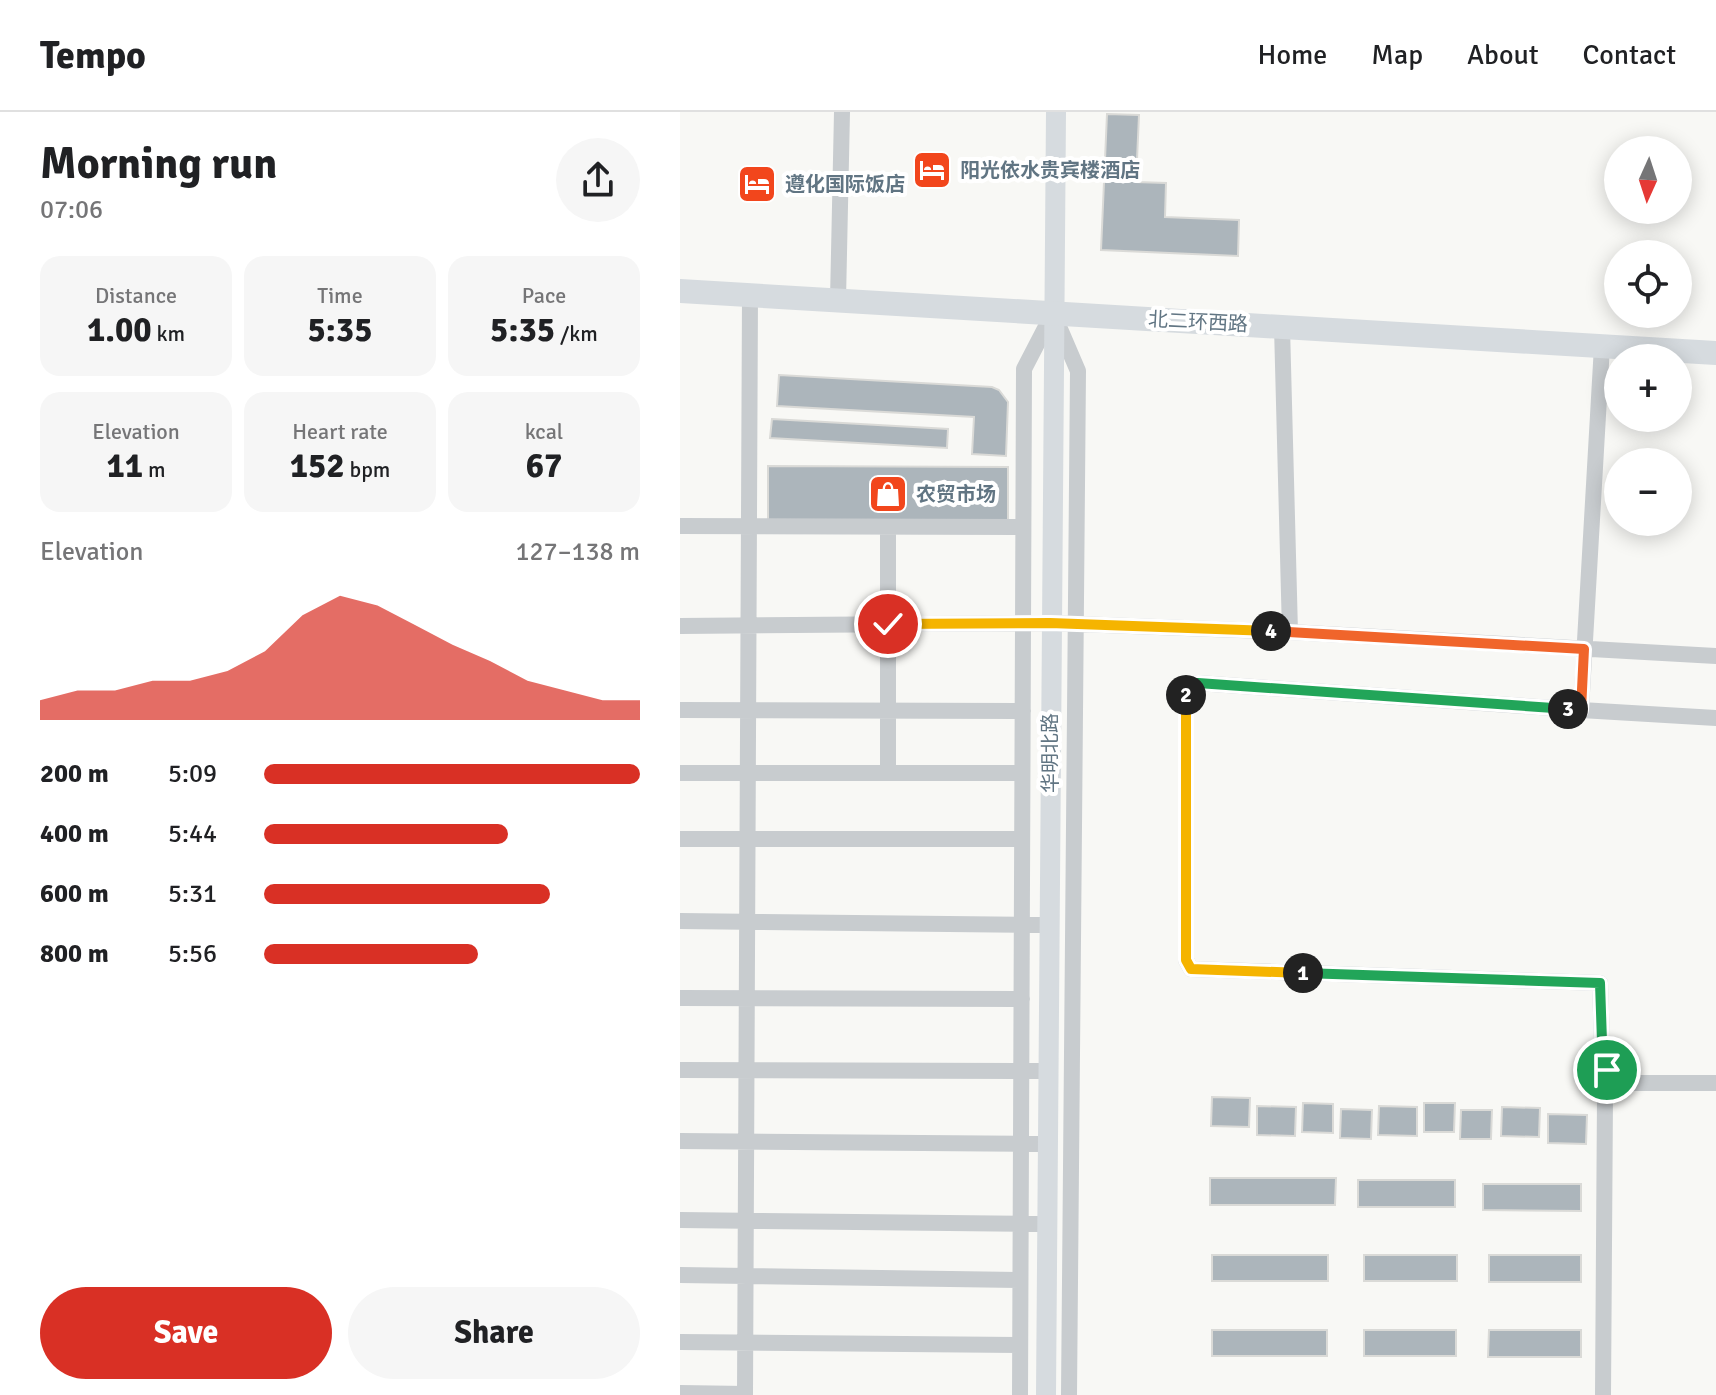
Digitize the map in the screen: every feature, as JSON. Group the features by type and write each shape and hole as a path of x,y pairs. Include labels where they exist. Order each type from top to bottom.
{"highway":[{"name":"北二环西路","path":"680,291 1716,353"}],"main road":[{"name":"华明北路","path":"1046,1395 1056,112"}],"street":[{"path":"838,300 842,112"},
{"path":"680,1393 745,1394 750,295"},
{"path":"1020,1395 1024,369 1053,313"},
{"path":"1053,313 1078,371 1069,1395"},
{"path":"1282,327 1290,632"},
{"path":"1581,710 1602,346"},
{"path":"680,526 1023,527"},
{"path":"888,527 888,773"},
{"path":"680,626 1050,623 1290,632 1716,656"},
{"path":"1603,1071 1600,983 1191,969 1186,960 1186,692 1198,683 1716,718"},
{"path":"680,710 1023,711"},
{"path":"680,773 1022,773"},
{"path":"680,839 1022,839"},
{"path":"680,921 1049,925"},
{"path":"680,998 1022,999"},
{"path":"680,1070 1049,1071"},
{"path":"1605,1096 1593,1086 1594,1078 1603,1071 1614,1073 1619,1083"},
{"path":"1619,1083 1716,1083"},
{"path":"1605,1096 1613,1094 1619,1083"},
{"path":"1603,1395 1605,1096"},
{"path":"680,1141 1048,1144"},
{"path":"680,1220 1047,1224"},
{"path":"680,1275 1020,1280"},
{"path":"680,1342 1020,1345"}],"building":[{"path":"1107,114 1139,115 1136,182 1166,183 1165,217 1239,220 1238,256 1101,250"},
{"path":"779,375 992,387 999,390 1008,402 1006,456 972,454 974,417 777,406"},
{"path":"772,419 948,429 947,448 770,438"},
{"name":"农贸市场","path":"768,466 1008,467 1008,522 768,521"},
{"path":"1212,1097 1250,1098 1249,1127 1211,1126"},
{"path":"1303,1103 1333,1104 1333,1133 1302,1132"},
{"path":"1424,1103 1455,1103 1454,1132 1424,1132"},
{"path":"1257,1106 1296,1107 1295,1136 1257,1135"},
{"path":"1379,1106 1417,1107 1417,1136 1378,1135"},
{"path":"1502,1107 1540,1108 1539,1137 1501,1136"},
{"path":"1341,1109 1372,1110 1371,1139 1340,1138"},
{"path":"1461,1110 1492,1110 1491,1139 1460,1139"},
{"path":"1548,1114 1587,1115 1586,1144 1548,1143"},
{"path":"1210,1178 1336,1178 1335,1205 1210,1205"},
{"path":"1358,1180 1455,1180 1455,1207 1358,1207"},
{"path":"1483,1184 1581,1184 1581,1211 1483,1210"},
{"path":"1212,1255 1328,1255 1328,1281 1212,1281"},
{"path":"1364,1255 1457,1255 1457,1281 1364,1281"},
{"path":"1489,1255 1581,1255 1581,1282 1489,1282"},
{"path":"1212,1330 1327,1330 1327,1356 1212,1356"},
{"path":"1364,1330 1456,1330 1456,1356 1364,1356"},
{"path":"1489,1330 1581,1330 1581,1357 1488,1357"}],"place":[{"name":"阳光依水贵宾楼酒店","path":"932,170"},
{"name":"遵化国际饭店","path":"757,184"},
{"name":"农贸市场","path":"888,494"}],"route":[{"path":"888,624 1050,623 1290,632 1584,649 1581,710 1198,683 1186,692 1186,960 1191,969 1600,983 1603,1071 1607,1070"}]}
